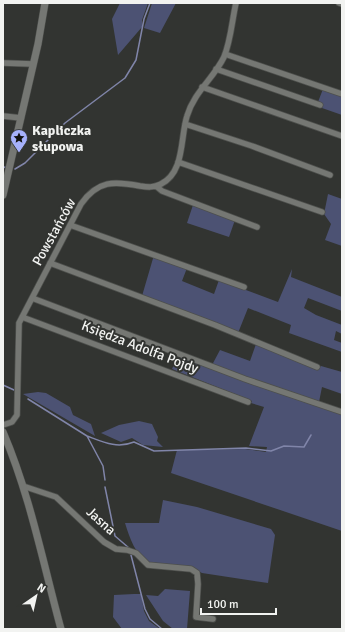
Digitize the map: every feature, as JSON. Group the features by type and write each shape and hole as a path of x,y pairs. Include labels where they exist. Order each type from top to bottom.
{"street":[{"path":"3,195 33,64 45,3"},
{"path":"236,3 225,54 216,69 202,86 192,103 185,124 178,162 170,178 156,186 162,191 257,227"},
{"path":"225,54 342,94"},
{"path":"3,63 33,64"},
{"path":"216,69 320,105"},
{"path":"202,86 342,136"},
{"path":"3,116 21,118"},
{"path":"185,124 259,148 330,175"},
{"path":"178,162 322,212"},
{"name":"Powstańców","path":"3,425 12,422 16,415 18,329 22,316 85,199 91,192 102,186 118,182 149,187 156,186"},
{"path":"70,225 244,287"},
{"path":"50,263 215,325 317,367"},
{"path":"32,298 245,379 342,412"},
{"name":"Księdza Adolfa Pojdy","path":"22,316 248,402"},
{"path":"3,432 23,486 61,629"},
{"name":"Jasna","path":"23,486 56,497 72,510 104,542 116,549 136,553 148,565 191,569 197,573 198,584 196,617 213,619"}],"shaded area":[{"path":"120,3 148,3 142,20 142,27 118,55 112,19"},
{"path":"152,3 176,3 160,33 144,28"},
{"path":"323,89 342,95 342,115 322,108 323,104 318,102"},
{"path":"328,194 342,199 342,246 325,240 331,224 324,214"},
{"path":"193,205 235,220 229,237 187,223"},
{"path":"154,255 187,268 182,281 214,294 219,280 278,302 292,269 291,277 342,297 342,311 308,298 304,308 316,315 342,325 342,334 336,331 334,340 342,343 342,352 289,333 291,325 248,308 238,333 142,296"},
{"path":"256,344 317,369 321,366 342,372 342,394 322,387 319,402 212,365 220,350 250,361"},
{"path":"178,355 342,414 342,531 171,473 177,450 245,449 266,452 267,447 249,446 264,407 251,403 252,401 172,369"},
{"path":"38,392 46,393 70,407 73,415 91,424 95,436 23,394"},
{"path":"139,421 152,424 158,437 157,441 163,447 143,445 132,438 121,442 101,433 119,425"},
{"path":"163,500 197,507 271,529 275,535 268,583 202,573 193,568 149,564 137,551 125,523 159,523"},
{"path":"165,589 190,591 187,629 173,629 163,621 146,595 158,596"},
{"path":"141,594 144,611 149,621 160,629 122,629 113,617 114,595"}],"waterway":[{"path":"15,169 25,163 65,123 125,78 136,60 144,19 150,3"},
{"path":"3,385 14,390"},
{"path":"28,399 87,436 103,466 105,480"},
{"path":"87,436 116,445 134,442 154,451 246,448 271,451 284,446 304,447 311,435"},
{"path":"105,487 115,536 129,548"},
{"path":"131,555 145,609 150,619 162,629"}],"place":[{"name":"Kapliczka słupowa","path":"19,153"}]}
